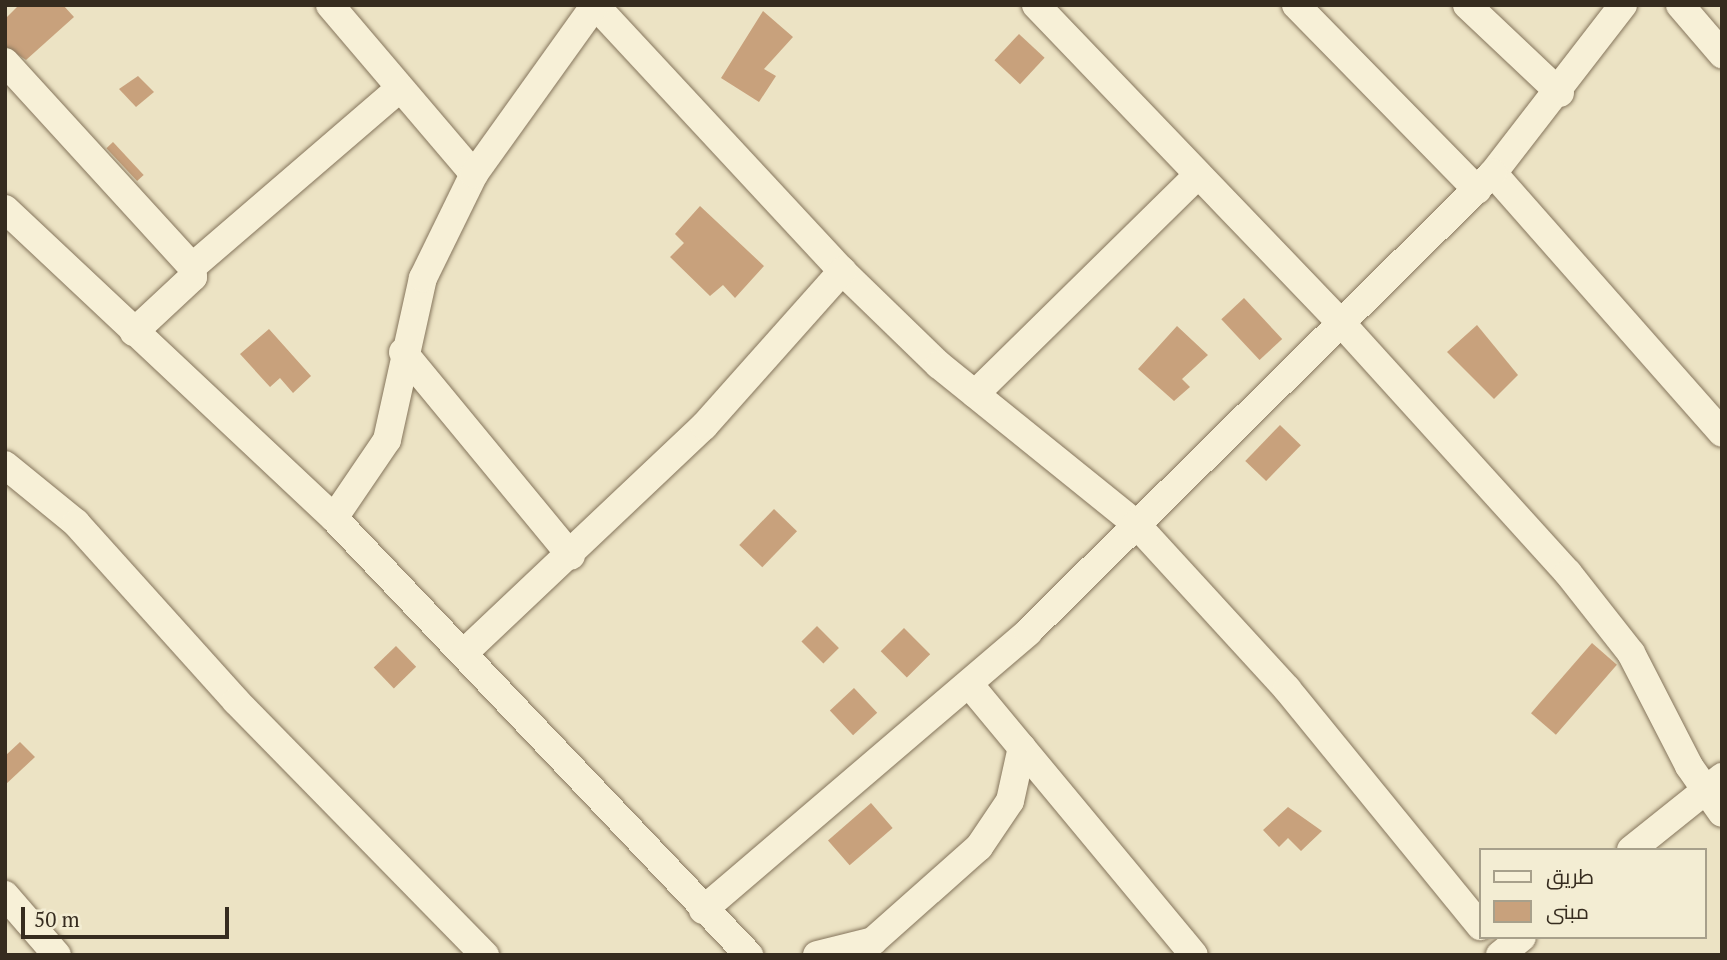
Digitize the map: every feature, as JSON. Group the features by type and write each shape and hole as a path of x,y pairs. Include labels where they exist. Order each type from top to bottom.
{"street":[{"path":"330,5 474,174"},
{"path":"334,518 387,440 403,352 423,278 474,174 595,5 842,271 975,394 1136,524 1287,690 1478,924"},
{"path":"1036,5 1344,326 1632,653 1714,784 1722,813"},
{"path":"1296,5 1485,181 1722,433"},
{"path":"1467,5 1560,93"},
{"path":"703,910 969,684 1344,326 1485,181 1560,93 1623,5"},
{"path":"1680,5 1722,54"},
{"path":"5,62 192,267"},
{"path":"134,332 189,281 192,267 400,88"},
{"path":"975,394 1198,176"},
{"path":"5,209 334,518 466,651 703,910 749,955"},
{"path":"466,651 571,556 704,426 842,271"},
{"path":"403,352 571,556"},
{"path":"5,465 76,523 236,701 485,955"},
{"path":"969,684 1195,955"},
{"path":"817,955 873,941 979,847 1010,801 1022,747"},
{"path":"1634,848 1714,784"},
{"path":"5,895 57,955"}],"building":[{"path":"19,5 63,5 74,17 26,60 5,46 5,19"},
{"path":"763,11 793,37 764,69 776,76 759,102 721,78"},
{"path":"1019,34 1045,58 1020,84 994,60"},
{"path":"138,76 154,92 136,107 119,89"},
{"path":"113,142 144,175 137,181 106,148"},
{"path":"700,206 764,266 735,298 723,285 710,296 670,257 684,243 675,234"},
{"path":"1244,298 1282,339 1260,360 1221,319"},
{"path":"1477,325 1518,375 1494,399 1447,352"},
{"path":"1177,326 1208,355 1182,379 1190,387 1174,401 1138,369"},
{"path":"269,329 311,376 293,393 280,378 270,387 240,354"},
{"path":"1280,425 1301,445 1266,481 1245,461"},
{"path":"774,509 797,531 762,567 739,545"},
{"path":"817,626 839,648 823,663 801,642"},
{"path":"904,628 930,654 907,677 881,651"},
{"path":"1592,643 1617,665 1556,735 1531,713"},
{"path":"396,646 416,667 394,688 374,668"},
{"path":"854,688 877,713 853,735 830,711"},
{"path":"20,742 35,757 5,785 5,756"},
{"path":"871,803 893,828 850,865 828,840"},
{"path":"1288,807 1322,831 1301,851 1288,838 1279,847 1263,830"}]}
